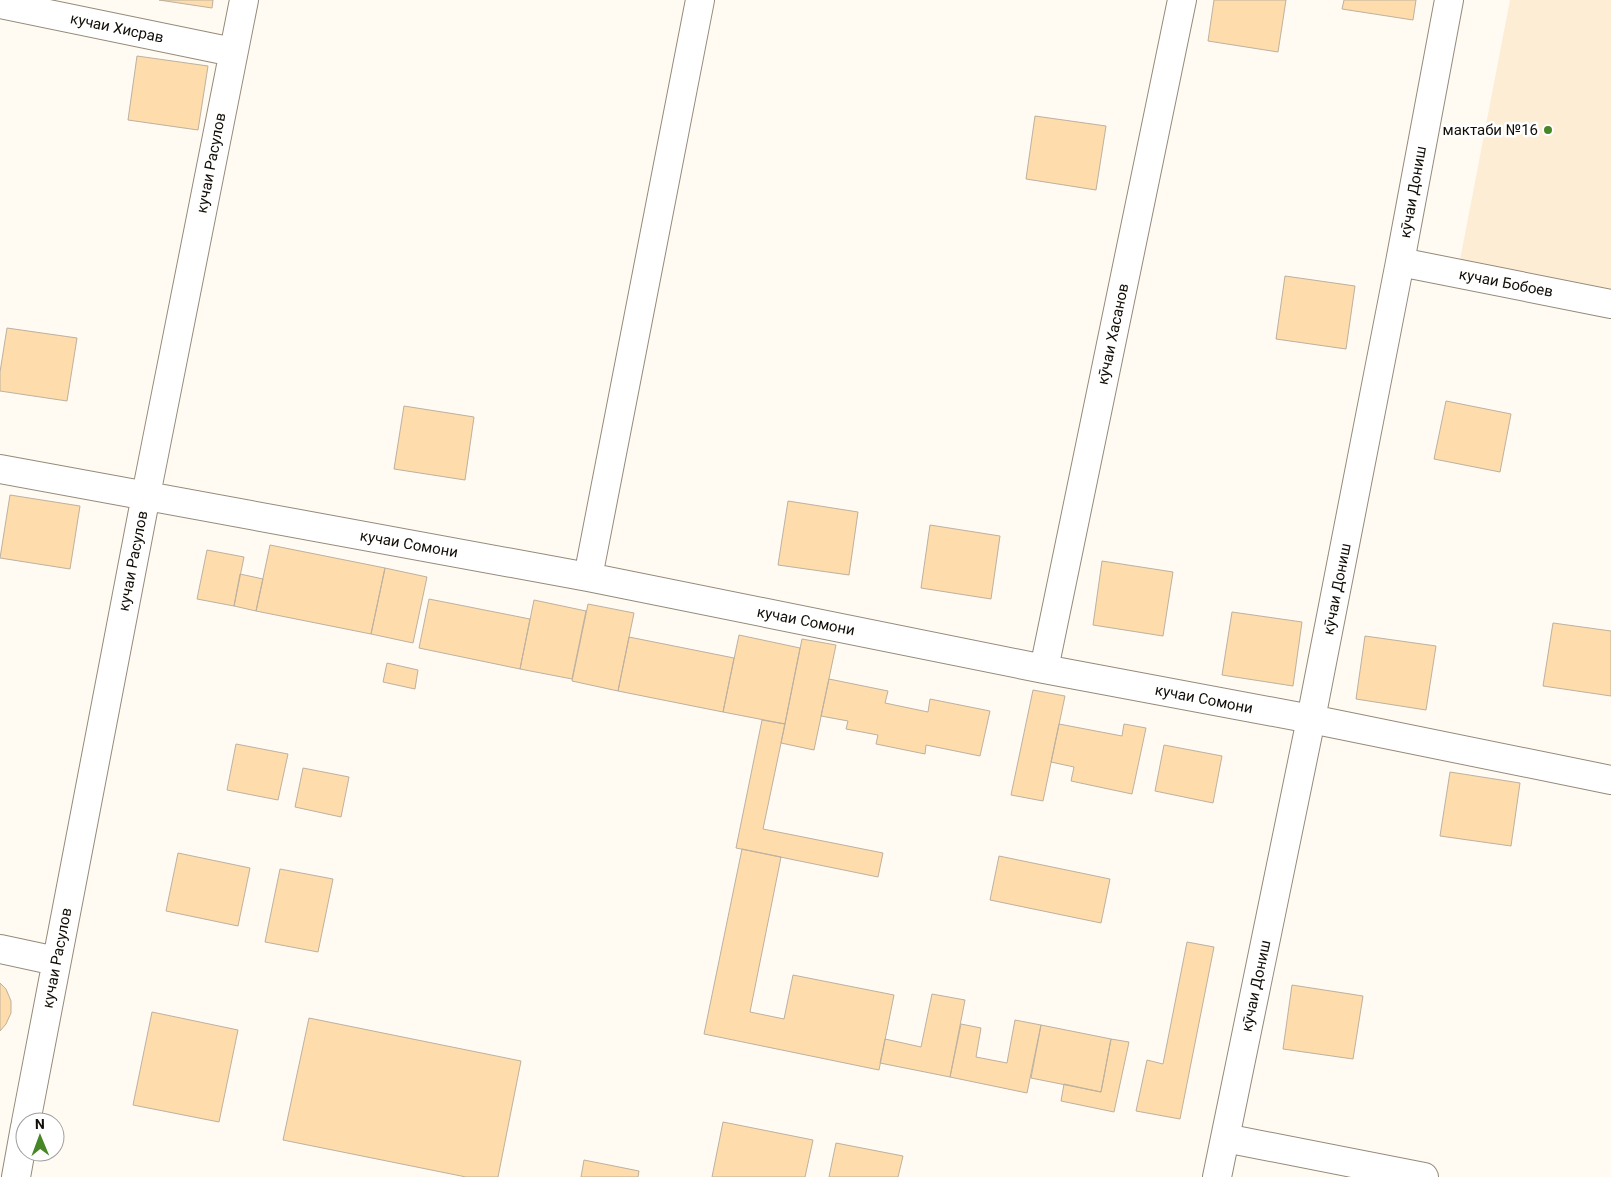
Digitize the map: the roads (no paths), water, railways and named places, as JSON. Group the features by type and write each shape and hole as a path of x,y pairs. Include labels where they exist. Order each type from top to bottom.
{"street":[{"name":"кучаи Расулов","path":"28,1112 146,495 244,0"},
{"path":"588,577 700,0"},
{"name":"кӯчаи Хасанов","path":"1044,669 1182,0"},
{"name":"кӯчаи Дониш","path":"1217,1177 1312,719 1449,0"},
{"name":"кучаи Хисрав","path":"0,4 233,52"},
{"name":"кучаи Бобоев","path":"1400,262 1611,304"},
{"name":"кучаи Сомони","path":"0,469 588,577 1044,669 1312,719 1611,780"},
{"path":"0,949 56,961"},
{"path":"1225,1138 1424,1177"},
{"path":"16,1177 19,1162"}],"place":[{"name":"мактаби №16","path":"1548,130"}]}
